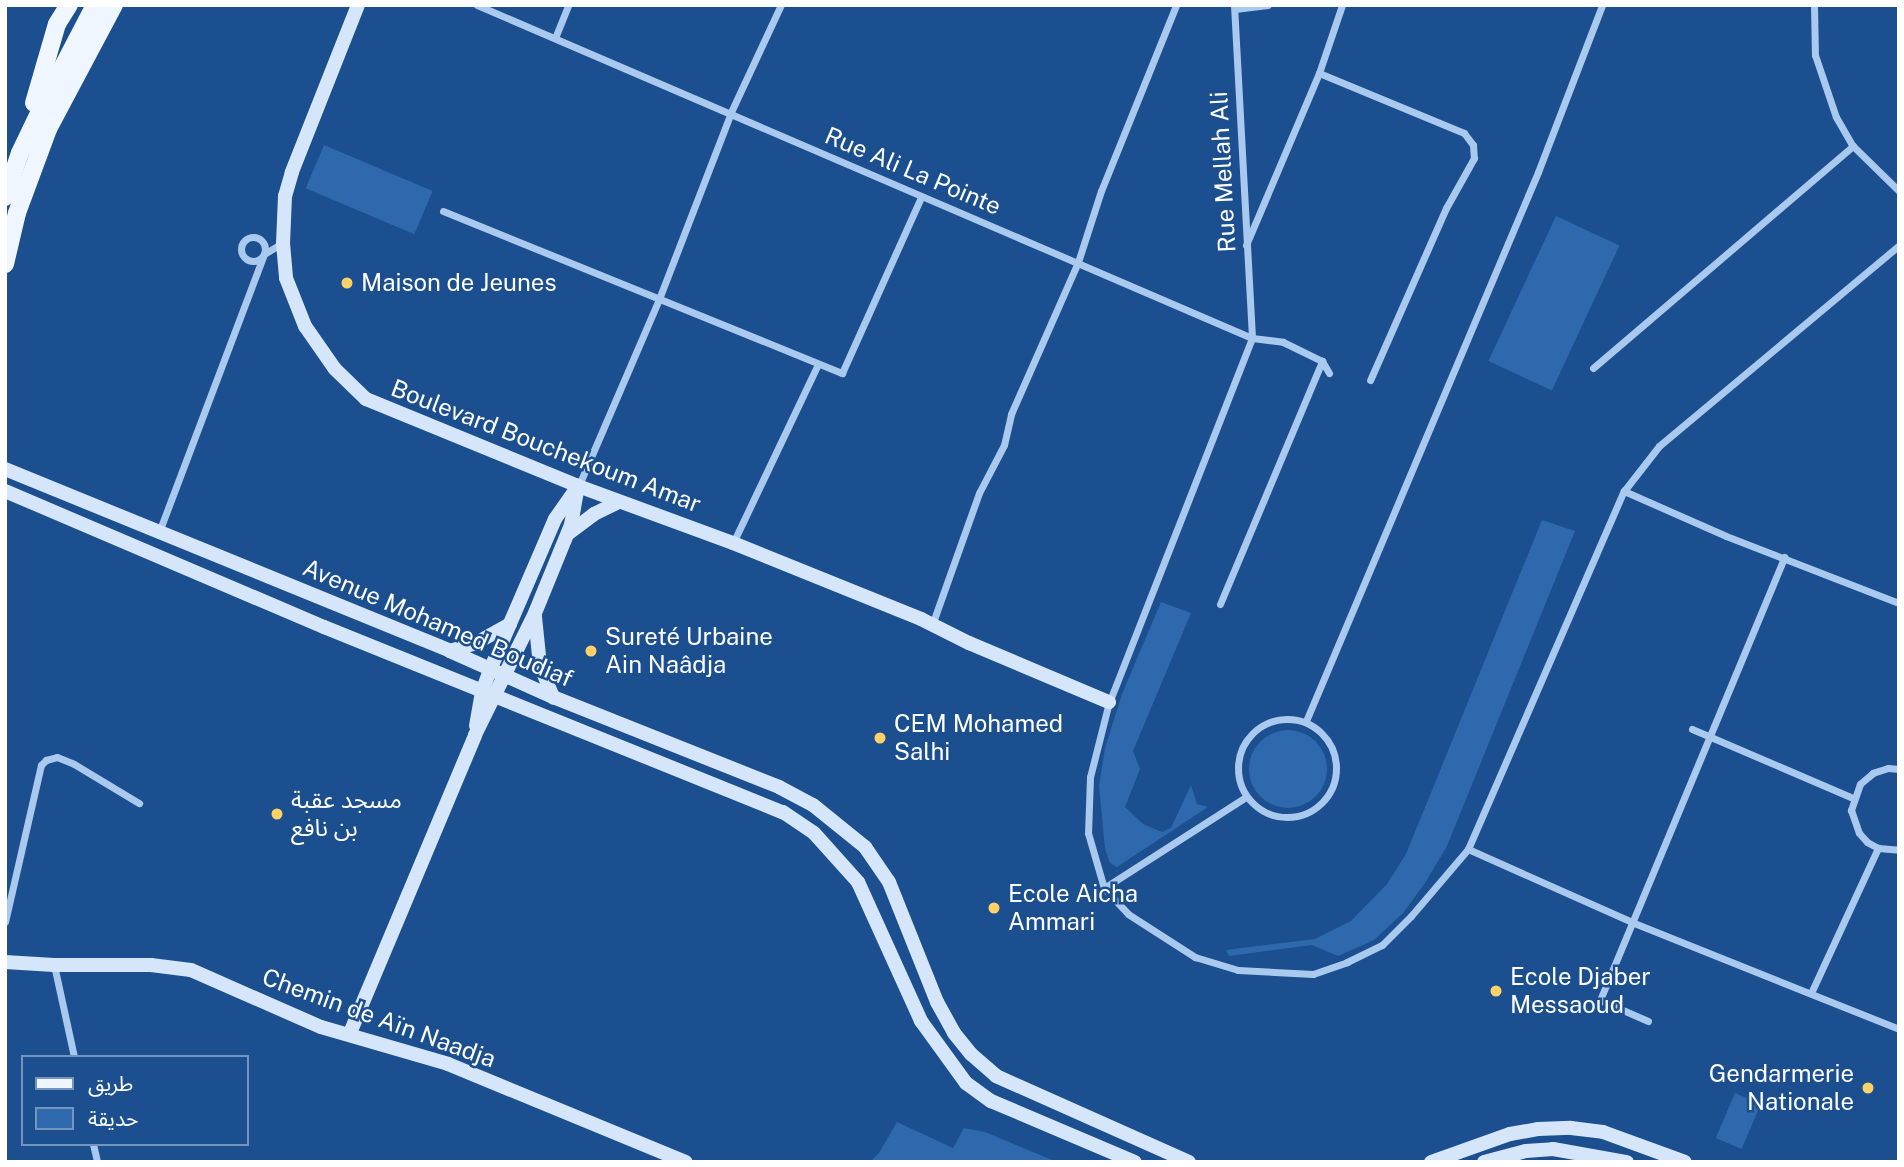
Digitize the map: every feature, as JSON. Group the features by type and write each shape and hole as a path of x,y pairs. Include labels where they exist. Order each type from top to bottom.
{"main road":[{"path":"5,264 32,168 48,129 88,35 114,5"},
{"name":"Boulevard Bouchekoum Amar","path":"358,5 292,172 285,196 283,243 286,278 305,326 335,369 366,399 619,502 733,542 1109,702"},
{"path":"66,7 66,21 88,35"},
{"path":"6,195 32,129 95,24 92,12 66,7"},
{"path":"6,195 57,24 66,7"},
{"name":"Avenue Mohamed Boudiaf","path":"5,469 450,651 553,697 779,787 813,805 865,847 889,882 937,1002 954,1033 971,1054 996,1076 1189,1162"},
{"path":"350,1033 475,735 507,676 535,613 568,533 578,486"},
{"path":"475,735 482,692 490,670 555,519 578,486"},
{"name":"Avenue Mohamed Boudiaf","path":"5,491 496,698 783,812 814,833 858,882 920,1021 966,1083 991,1101 1135,1162"},
{"path":"568,533 594,514 619,502"},
{"path":"535,613 537,648 553,697"},
{"path":"450,651 476,643 512,624"},
{"name":"Chemin de Aïn Naadja","path":"5,962 151,965 191,971 321,1027 350,1033 448,1064 686,1162"},
{"path":"1431,1162 1510,1134 1538,1129 1571,1128 1603,1132 1685,1162"},
{"path":"1484,1162 1527,1151 1553,1149 1627,1162"}],"street":[{"name":"Rue Ali La Pointe","path":"477,5 1252,338 1283,342 1322,361"},
{"path":"555,38 568,5"},
{"path":"578,486 659,299 730,112 781,5"},
{"path":"932,625 979,493 1004,445 1011,414 1078,262 1101,191 1176,5"},
{"path":"1234,7 1268,5"},
{"path":"1245,247 1319,73 1342,5"},
{"path":"1306,721 1538,172 1602,5"},
{"path":"1814,5 1815,55 1823,86 1836,117 1853,146 1899,191"},
{"name":"Rue Mellah Ali","path":"1234,7 1252,338"},
{"path":"1319,73 1464,133 1473,145 1474,158 1446,208 1370,380"},
{"path":"1593,368 1853,146"},
{"path":"443,211 842,373 921,197"},
{"path":"159,532 264,254 283,243"},
{"path":"1252,338 1109,702 1090,777 1088,833 1104,888 1128,915 1195,957 1238,970 1313,974 1382,945 1411,916 1468,849 1624,491 1659,446 1899,245"},
{"path":"1322,361 1329,373"},
{"path":"1220,604 1322,361"},
{"path":"733,542 818,364"},
{"path":"1624,491 1688,520 1899,603"},
{"path":"1648,1021 1600,1000 1784,557"},
{"path":"1279,719 1306,721 1326,737 1335,755 1336,778 1326,798 1308,813 1291,818 1262,811 1246,797 1237,768 1242,747 1250,735 1264,724 1279,719"},
{"path":"1692,729 1710,739 1853,798"},
{"path":"5,922 41,765 46,760 57,757 74,764 139,803"},
{"path":"1899,769 1888,768 1873,773 1860,784 1853,798 1853,822 1859,833 1878,848 1899,850"},
{"path":"1104,888 1246,797"},
{"path":"1811,993 1878,848"},
{"path":"1468,849 1634,923 1899,1028"},
{"path":"54,965 74,1055"}],"green space":[{"path":"324,145 433,191 414,234 306,188"},
{"path":"1556,216 1619,246 1552,391 1488,361"},
{"path":"1542,520 1575,531 1447,846 1425,883 1403,913 1374,940 1338,956 1312,945 1229,956 1226,950 1315,939 1351,921 1387,884 1406,854"},
{"path":"1161,602 1191,613 1133,751 1140,769 1125,807 1143,824 1162,832 1171,828 1191,785 1197,804 1208,807 1117,867 1110,863 1105,849 1099,786 1105,748 1122,694"},
{"path":"1288,730 1303,733 1315,742 1324,754 1327,769 1324,784 1315,796 1303,805 1288,808 1273,805 1261,796 1252,784 1249,769 1252,754 1261,742 1273,733"},
{"path":"1735,1093 1761,1104 1742,1149 1716,1138"},
{"path":"897,1122 953,1148 964,1128 985,1132 1057,1162 870,1162 879,1153"}],"place":[{"name":"Maison de Jeunes","path":"347,283"},
{"name":"Sureté Urbaine Ain Naâdja","path":"591,651"},
{"name":"CEM Mohamed Salhi","path":"880,738"},
{"name":"مسجد عقبة بن نافع","path":"277,814"},
{"name":"Ecole Aicha Ammari","path":"994,908"},
{"name":"Ecole Djaber Messaoud","path":"1496,991"},
{"name":"Gendarmerie Nationale","path":"1868,1088"}]}
